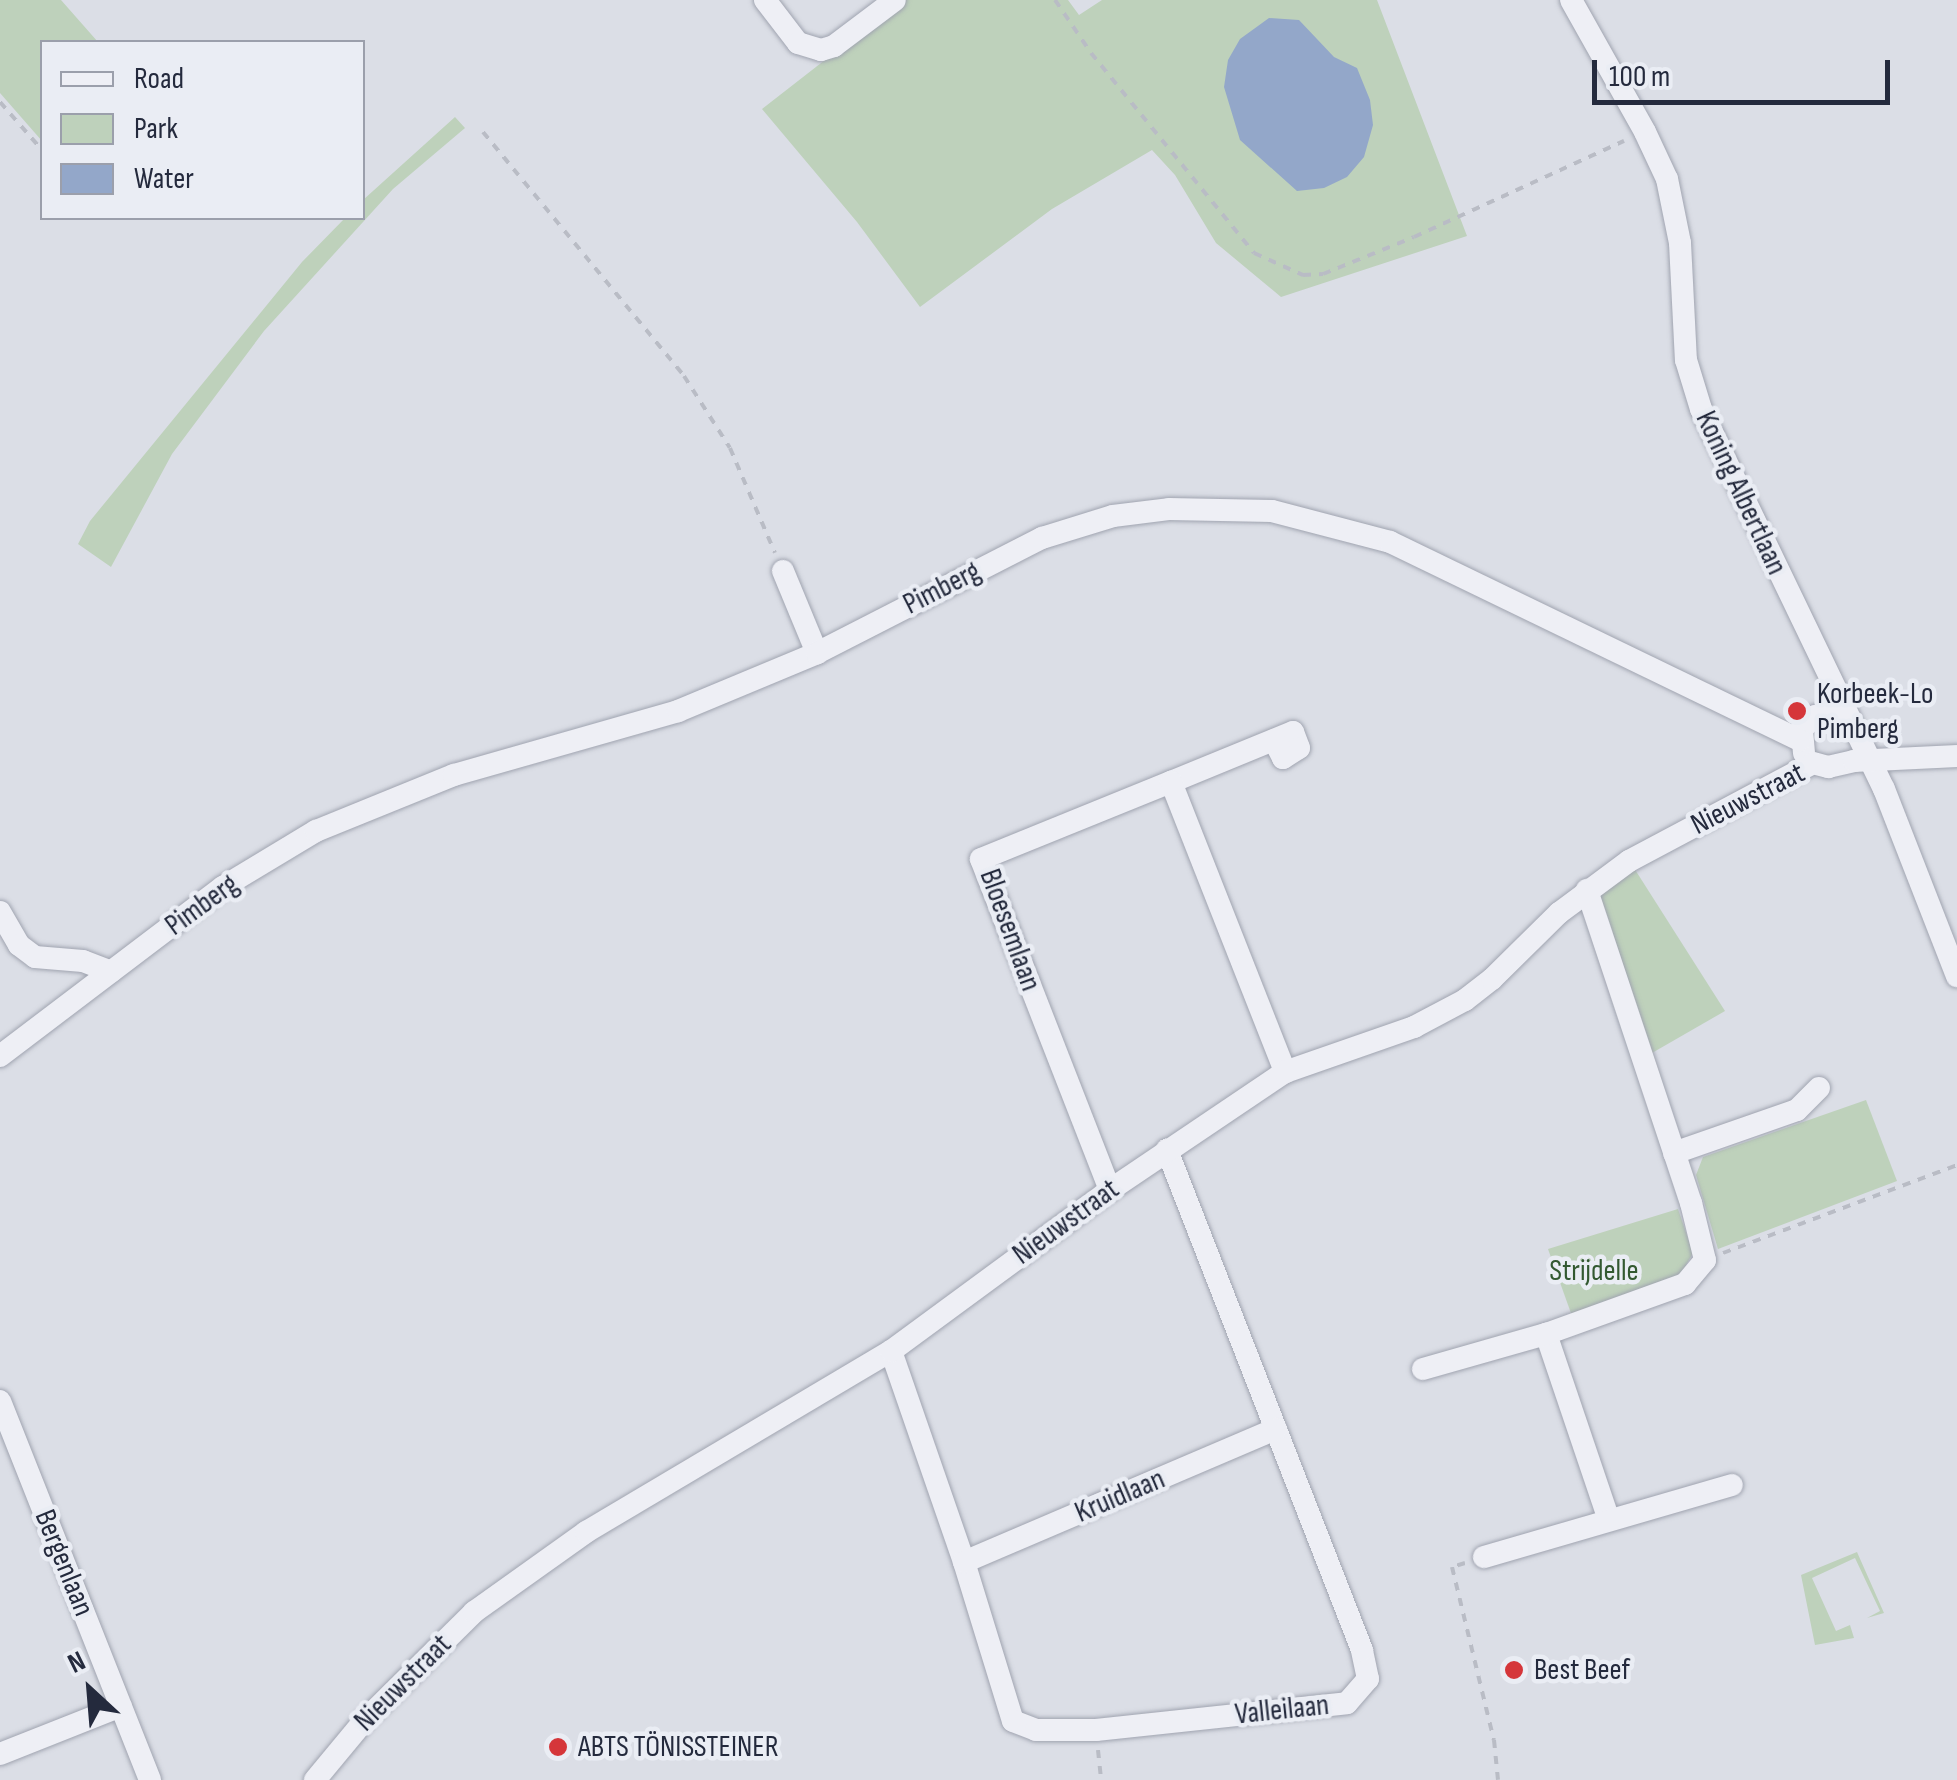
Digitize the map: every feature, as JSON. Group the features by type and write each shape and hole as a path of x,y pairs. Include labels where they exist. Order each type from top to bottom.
{"street":[{"path":"765,0 798,42 822,50 834,46 895,0"},
{"name":"Koning Albertlaan","path":"1571,0 1646,132 1667,179 1680,243 1686,360 1701,409 1900,826 1957,976"},
{"name":"Pimberg","path":"0,1056 268,858 369,806 454,775 678,711 817,653 1042,538 1075,526 1169,508 1272,511 1390,542 1800,740"},
{"path":"783,572 817,653"},
{"path":"1813,763 1800,740 1802,729 1815,716 1836,714 1851,727"},
{"name":"Bloesemlaan","path":"1110,1190 981,859 1293,732 1300,748 1283,758 1274,740"},
{"name":"Nieuwstraat","path":"315,1780 364,1720 474,1612 586,1532 890,1351 1166,1150 1286,1072 1414,1027 1465,1000 1587,890 1637,856 1813,763 1828,767 1957,756"},
{"path":"1172,782 1286,1072"},
{"path":"1424,1369 1546,1334 1686,1284 1704,1260 1674,1153 1587,890"},
{"path":"0,912 19,945 36,957 83,960 111,972"},
{"path":"1674,1153 1797,1110 1819,1088"},
{"name":"Valleilaan","path":"890,1351 964,1562 1012,1721 1036,1730 1096,1730 1346,1702 1368,1679 1362,1650 1166,1150"},
{"path":"1546,1334 1609,1520"},
{"name":"Bergenlaan","path":"0,1401 150,1780"},
{"name":"Kruidlaan","path":"964,1562 1276,1429"},
{"path":"1484,1558 1732,1485"},
{"path":"0,1754 122,1706"}],"path":[{"path":"1055,0 1092,53 1254,252 1303,274 1323,274 1414,237 1629,139"},
{"path":"0,102 40,148"},
{"path":"484,132 684,376 730,448 783,572"},
{"path":"1704,1260 1957,1166"},
{"path":"1484,1558 1452,1568 1494,1740 1498,1780"},
{"path":"1096,1730 1101,1780"}],"green space":[{"path":"0,0 61,0 96,40 40,40 40,139 0,93"},
{"path":"902,0 1068,0 1079,15 1102,0 1377,0 1467,236 1281,297 1216,243 1175,175 1152,150 1052,209 920,307 857,222 762,109"},
{"path":"455,117 465,128 393,189 365,220 365,198"},
{"path":"343,220 365,220 264,331 172,454 111,567 78,544 90,521 302,262"},
{"path":"1634,868 1725,1011 1652,1053 1601,898 1601,891"},
{"path":"1866,1100 1897,1181 1718,1249 1696,1175 1703,1157"},
{"name":"Strijdelle","path":"1678,1209 1693,1253 1679,1277 1572,1316 1548,1249"},
{"path":"1857,1552 1884,1613 1867,1618 1880,1611 1855,1558 1812,1578 1836,1631 1850,1625 1854,1638 1815,1645 1801,1575"}],"water":[{"path":"1269,18 1299,20 1334,57 1357,68 1370,100 1373,125 1364,157 1347,177 1324,188 1297,191 1240,140 1224,87 1228,60 1240,39"}],"place":[{"name":"Korbeek-Lo Pimberg","path":"1797,711"},
{"name":"Best Beef","path":"1514,1670"},
{"name":"ABTS TÖNISSTEINER","path":"558,1747"}]}
